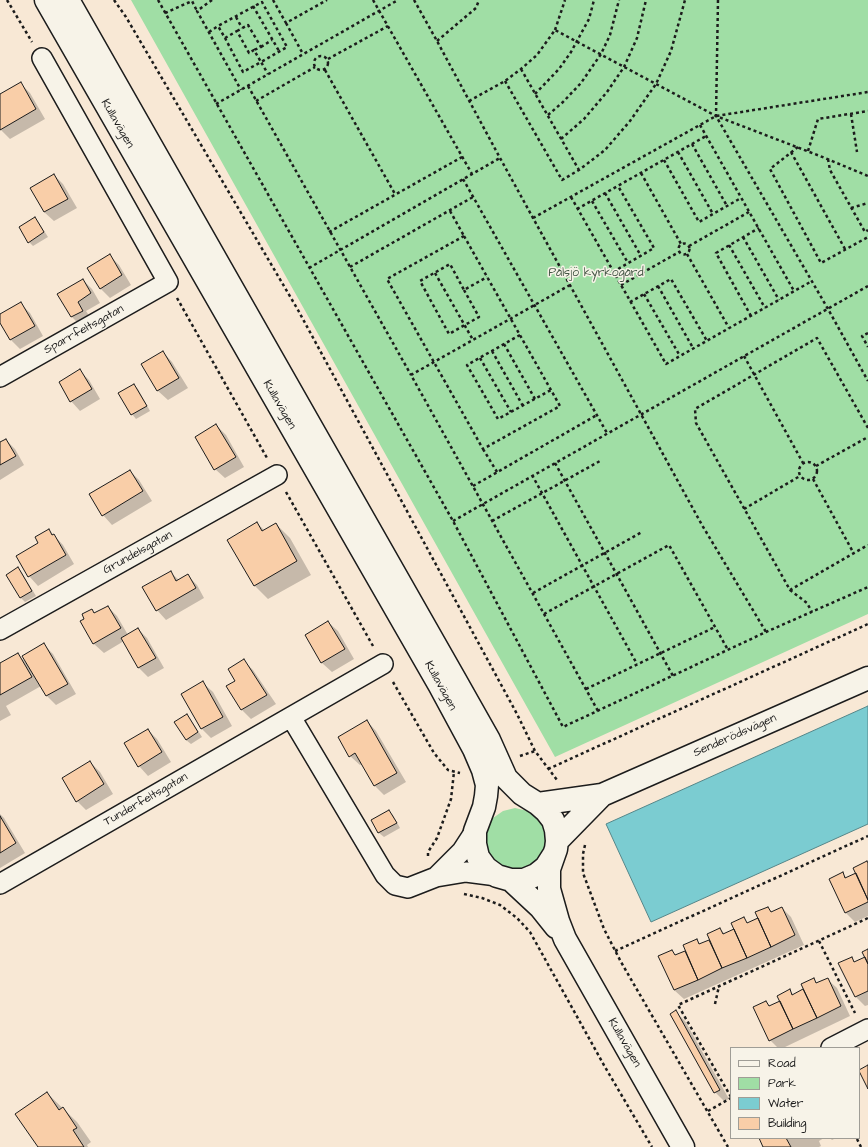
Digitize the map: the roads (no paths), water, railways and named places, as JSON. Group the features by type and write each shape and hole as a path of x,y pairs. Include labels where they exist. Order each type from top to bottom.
{"street":[{"name":"Kullavägen","path":"46,0 440,686 474,749 491,767 506,778 514,787 546,811 553,820 556,830 555,849 549,869 550,890 558,921 565,939 683,1147"},
{"name":"Kullavägen","path":"68,0 489,740 491,767 475,844 478,857 486,868 504,878 540,908 565,939"},
{"name":"Sparrfeltsgatan","path":"0,377 168,282 42,58"},
{"name":"Grundelsgatan","path":"0,630 277,475"},
{"name":"Tunderfeltsgatan","path":"0,884 383,664"},
{"name":"Senderödsvägen","path":"534,802 574,809 602,795 868,678"},
{"path":"291,717 385,875 395,884 408,888 436,877 466,872 524,880 536,875 546,867 574,809"},
{"path":"436,877 462,851 490,807 502,800 515,798 534,802"},
{"path":"832,1047 866,1030"}],"water":[{"path":"868,706 868,824 651,922 606,824"}],"park label":[{"name":"Pålsjö kyrkogård","path":"596,273"}]}
